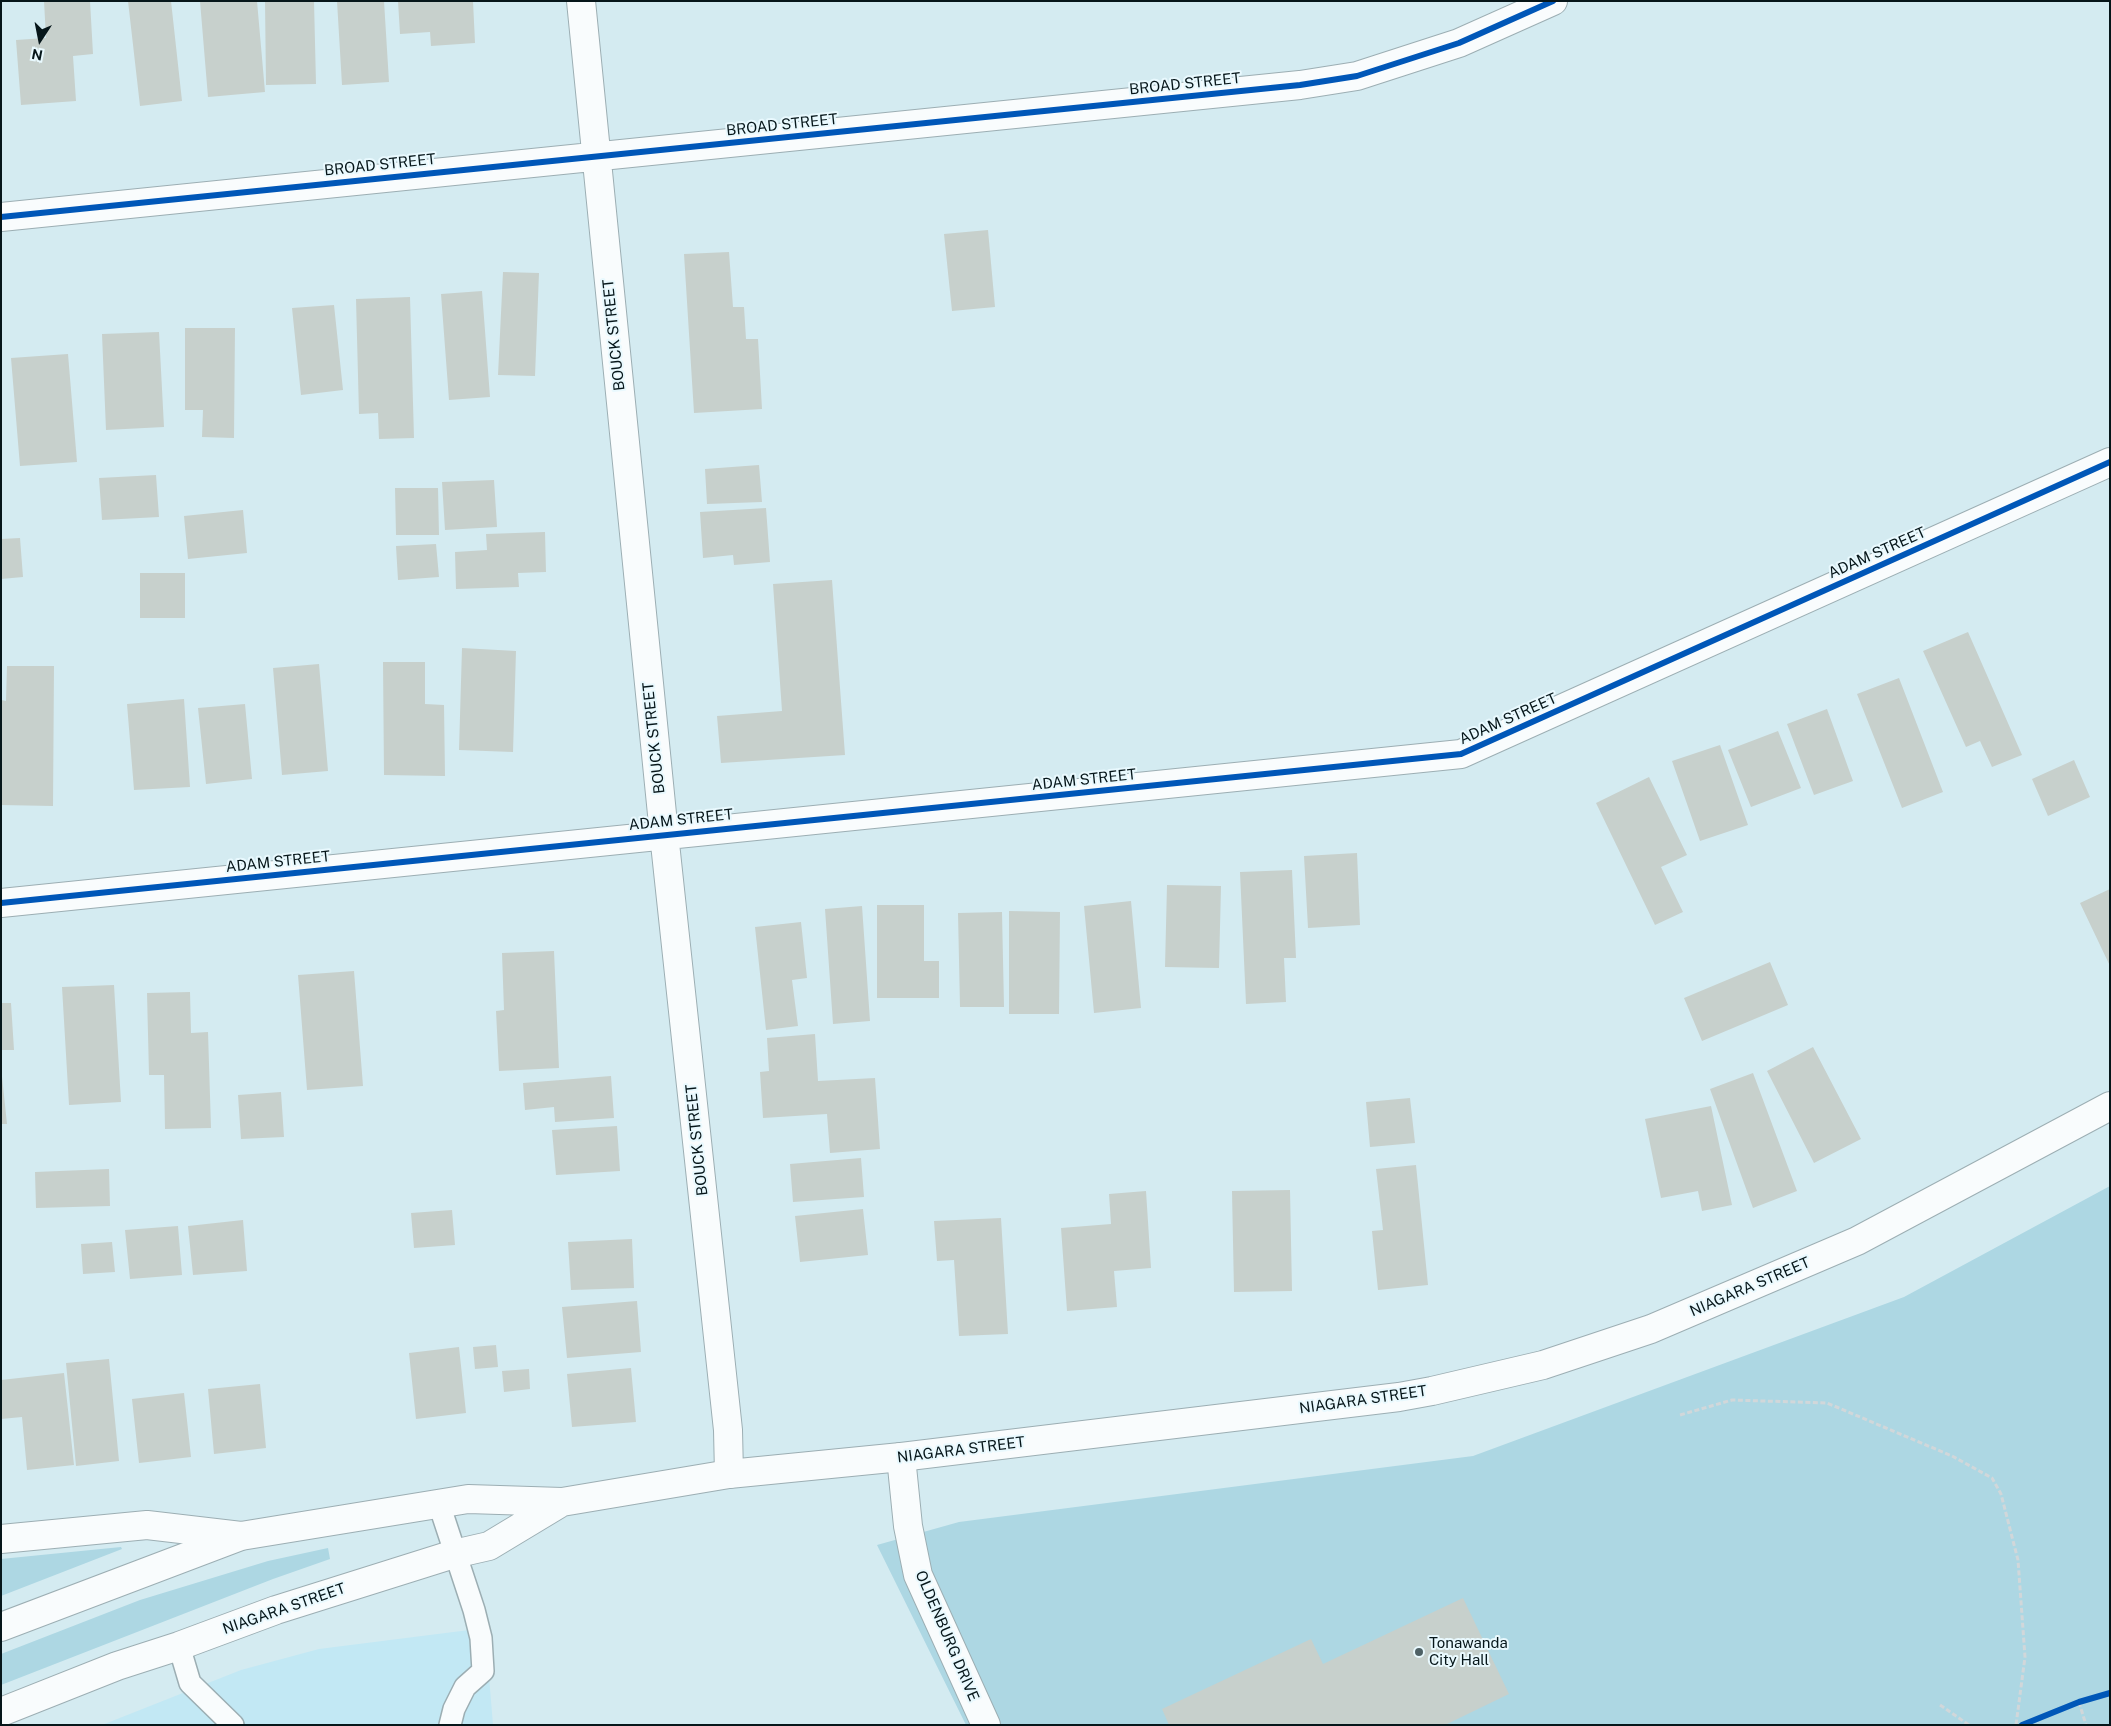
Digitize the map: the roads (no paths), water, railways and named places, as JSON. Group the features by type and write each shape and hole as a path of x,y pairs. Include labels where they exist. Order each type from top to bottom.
{"street":[{"name":"BOUCK STREET","path":"581,1 664,834 726,1420 729,1474"},
{"name":"BROAD STREET","path":"1,217 1300,85 1356,76 1459,43 1553,1"},
{"name":"ADAM STREET","path":"1,903 1460,754 2110,462"},
{"name":"NIAGARA STREET","path":"1,1627 241,1536 468,1499 562,1502 729,1474 901,1457 1399,1397 1543,1365 1651,1330 1857,1241 2110,1106"},
{"name":"OLDENBURG DRIVE","path":"901,1457 908,1526 918,1575 986,1725"},
{"name":"NIAGARA STREET","path":"1,1712 117,1666 179,1646 284,1607 454,1554 489,1546 562,1502"},
{"name":"NIAGARA STREET","path":"1,1539 147,1525 241,1536"}],"lane":[{"path":"439,1504 479,1628 483,1671 465,1687 454,1708 450,1725"},
{"path":"179,1646 190,1683 233,1725"}],"place":[{"name":"Tonawanda City Hall","path":"1419,1652"}]}
